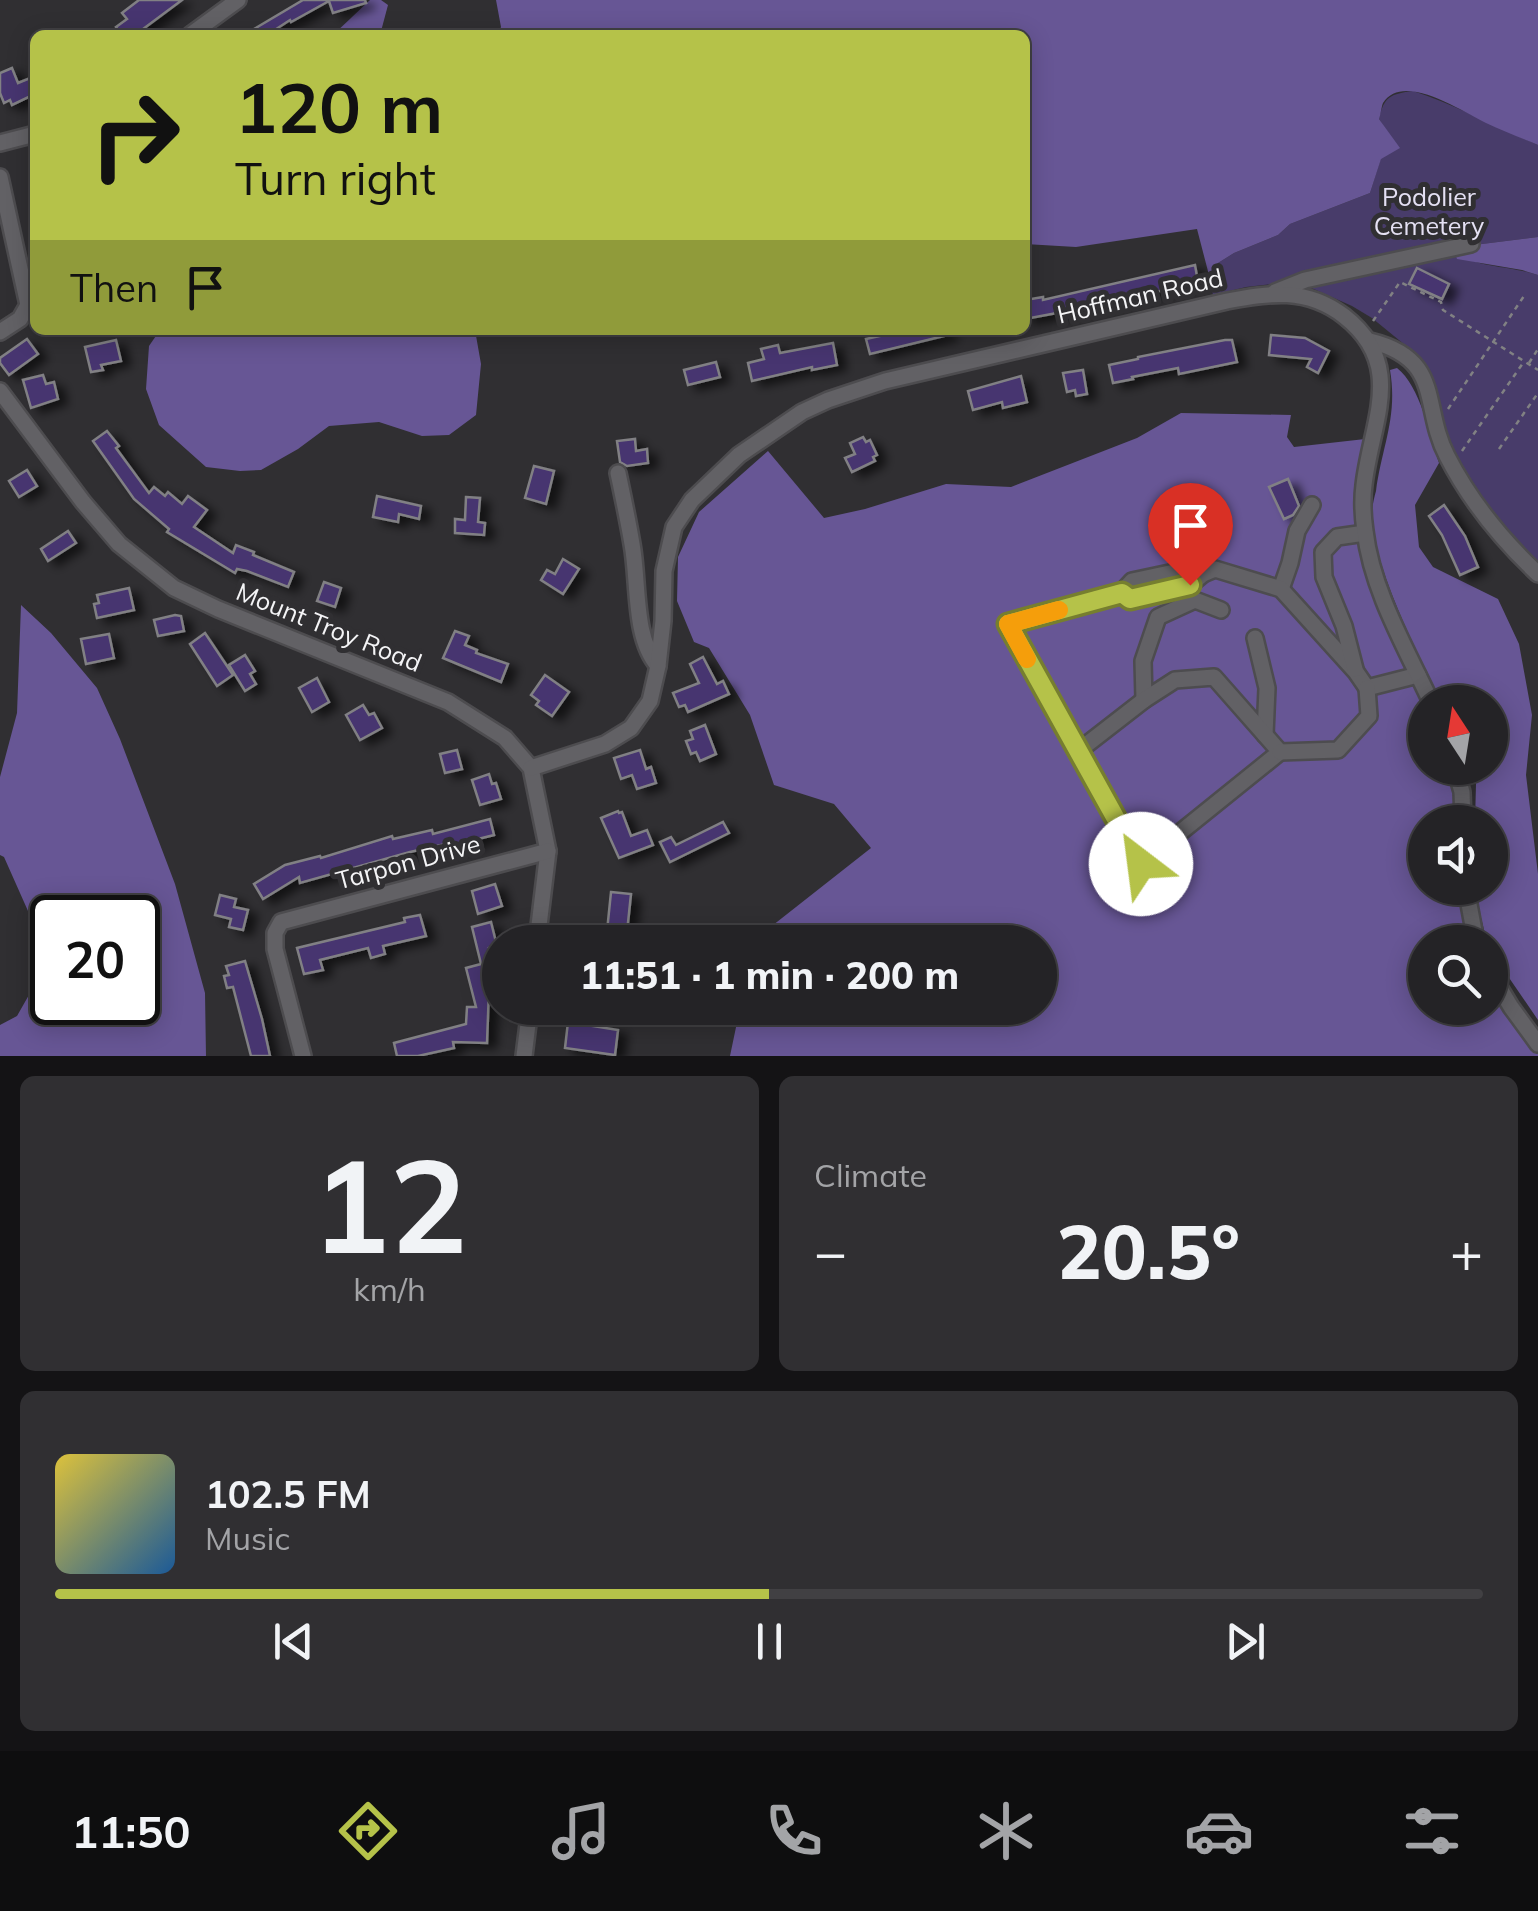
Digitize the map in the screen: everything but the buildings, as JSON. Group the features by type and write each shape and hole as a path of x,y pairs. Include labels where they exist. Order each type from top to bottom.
{"street":[{"path":"197,30 238,0"},
{"path":"0,143 30,135"},
{"path":"0,177 29,318 0,332"},
{"name":"Hoffman Road","path":"530,768 605,744 631,728 650,701 658,666 664,571 674,527 692,500 739,455 802,412 885,381 1471,244"},
{"name":"Hoffman Road","path":"1271,293 1318,300 1336,310 1367,338 1410,359 1423,376 1445,453 1482,514 1538,574"},
{"path":"1367,338 1381,394 1364,485 1365,534 1375,580 1422,685"},
{"name":"Mount Troy Road","path":"0,391 118,544 174,588 448,702 506,738 530,768 548,851 539,925"},
{"path":"618,473 633,546 644,640 658,666"},
{"path":"1281,588 1297,531 1312,505"},
{"path":"1356,672 1344,626 1324,577 1323,552 1337,537 1365,534"},
{"path":"1144,700 1143,660 1158,617 1194,600 1209,572"},
{"path":"1209,572 1281,588 1356,672 1367,688 1370,716 1338,750 1280,752 1141,864 1008,624 1122,593 1130,599 1190,585 1209,572"},
{"path":"1194,600 1221,610"},
{"path":"1256,638 1267,688 1265,735"},
{"path":"1367,688 1418,675"},
{"path":"1077,752 1175,680 1214,676 1280,752"},
{"name":"Tarpon Drive","path":"303,1056 276,950 275,932 280,922 548,851"},
{"path":"1508,1004 1538,1044"},
{"path":"524,1056 528,1025"}],"path":[{"path":"1367,338 1400,282 1441,302 1443,310 1538,370"},
{"path":"1447,410 1526,292"},
{"path":"1461,452 1538,350"},
{"path":"1499,449 1538,393"}],"green space":[{"name":"Podolier Cemetery","path":"1413,91 1538,145 1538,237 1474,245 1213,295 1210,279 1218,263 1278,235 1290,224 1370,193 1381,158 1396,145 1379,119 1383,105 1394,95"},
{"path":"1455,253 1474,262 1538,275 1538,565 1471,485 1451,453 1427,370 1416,354 1372,318 1307,286"}],"shaded area":[{"path":"370,0 388,5 381,30 338,30"},
{"path":"496,0 1538,0 1538,145 1433,97 1418,92 1392,94 1383,103 1379,119 1400,148 1381,159 1370,193 1290,224 1278,235 1234,253 1218,263 1210,279 1197,229 1076,247 1030,244 1030,30 500,30"},
{"path":"1538,237 1538,275 1457,259 1455,253 1474,245"},
{"path":"157,335 476,335 481,364 476,415 449,435 422,436 379,422 329,426 261,470 206,467 159,425 146,389 149,346"},
{"path":"1397,368 1412,387 1439,463 1415,505 1419,547 1433,567 1498,599 1519,644 1532,715 1526,775 1538,874 1538,1020 1508,976 1508,925 1483,925 1478,905 1508,905 1508,805 1475,805 1476,785 1508,785 1508,685 1432,685 1398,610 1374,536 1373,505 1391,417 1390,370"},
{"path":"1181,413 1291,415 1287,437 1294,447 1374,438 1365,533 1419,685 1408,685 1408,785 1458,785 1460,805 1408,805 1408,905 1469,905 1473,925 1408,925 1408,1025 1508,1025 1508,999 1538,1044 1538,1056 730,1056 736,1025 1057,1025 1057,925 773,925 871,848 834,804 774,785 750,715 709,648 694,642 677,601 678,557 699,512 768,451 824,518 946,484 1011,487 1137,438"},
{"path":"21,605 51,633 97,688 120,739 175,884 205,993 206,1056 0,1056 0,1025 17,1016 30,993 30,1025 160,1025 160,895 30,895 30,916 0,855 0,777 17,713"}],"slow traffic":[{"path":"1027,659 1008,624 1059,610"}],"route":[{"path":"1141,864 1008,624 1122,593 1130,599 1190,585"}]}
